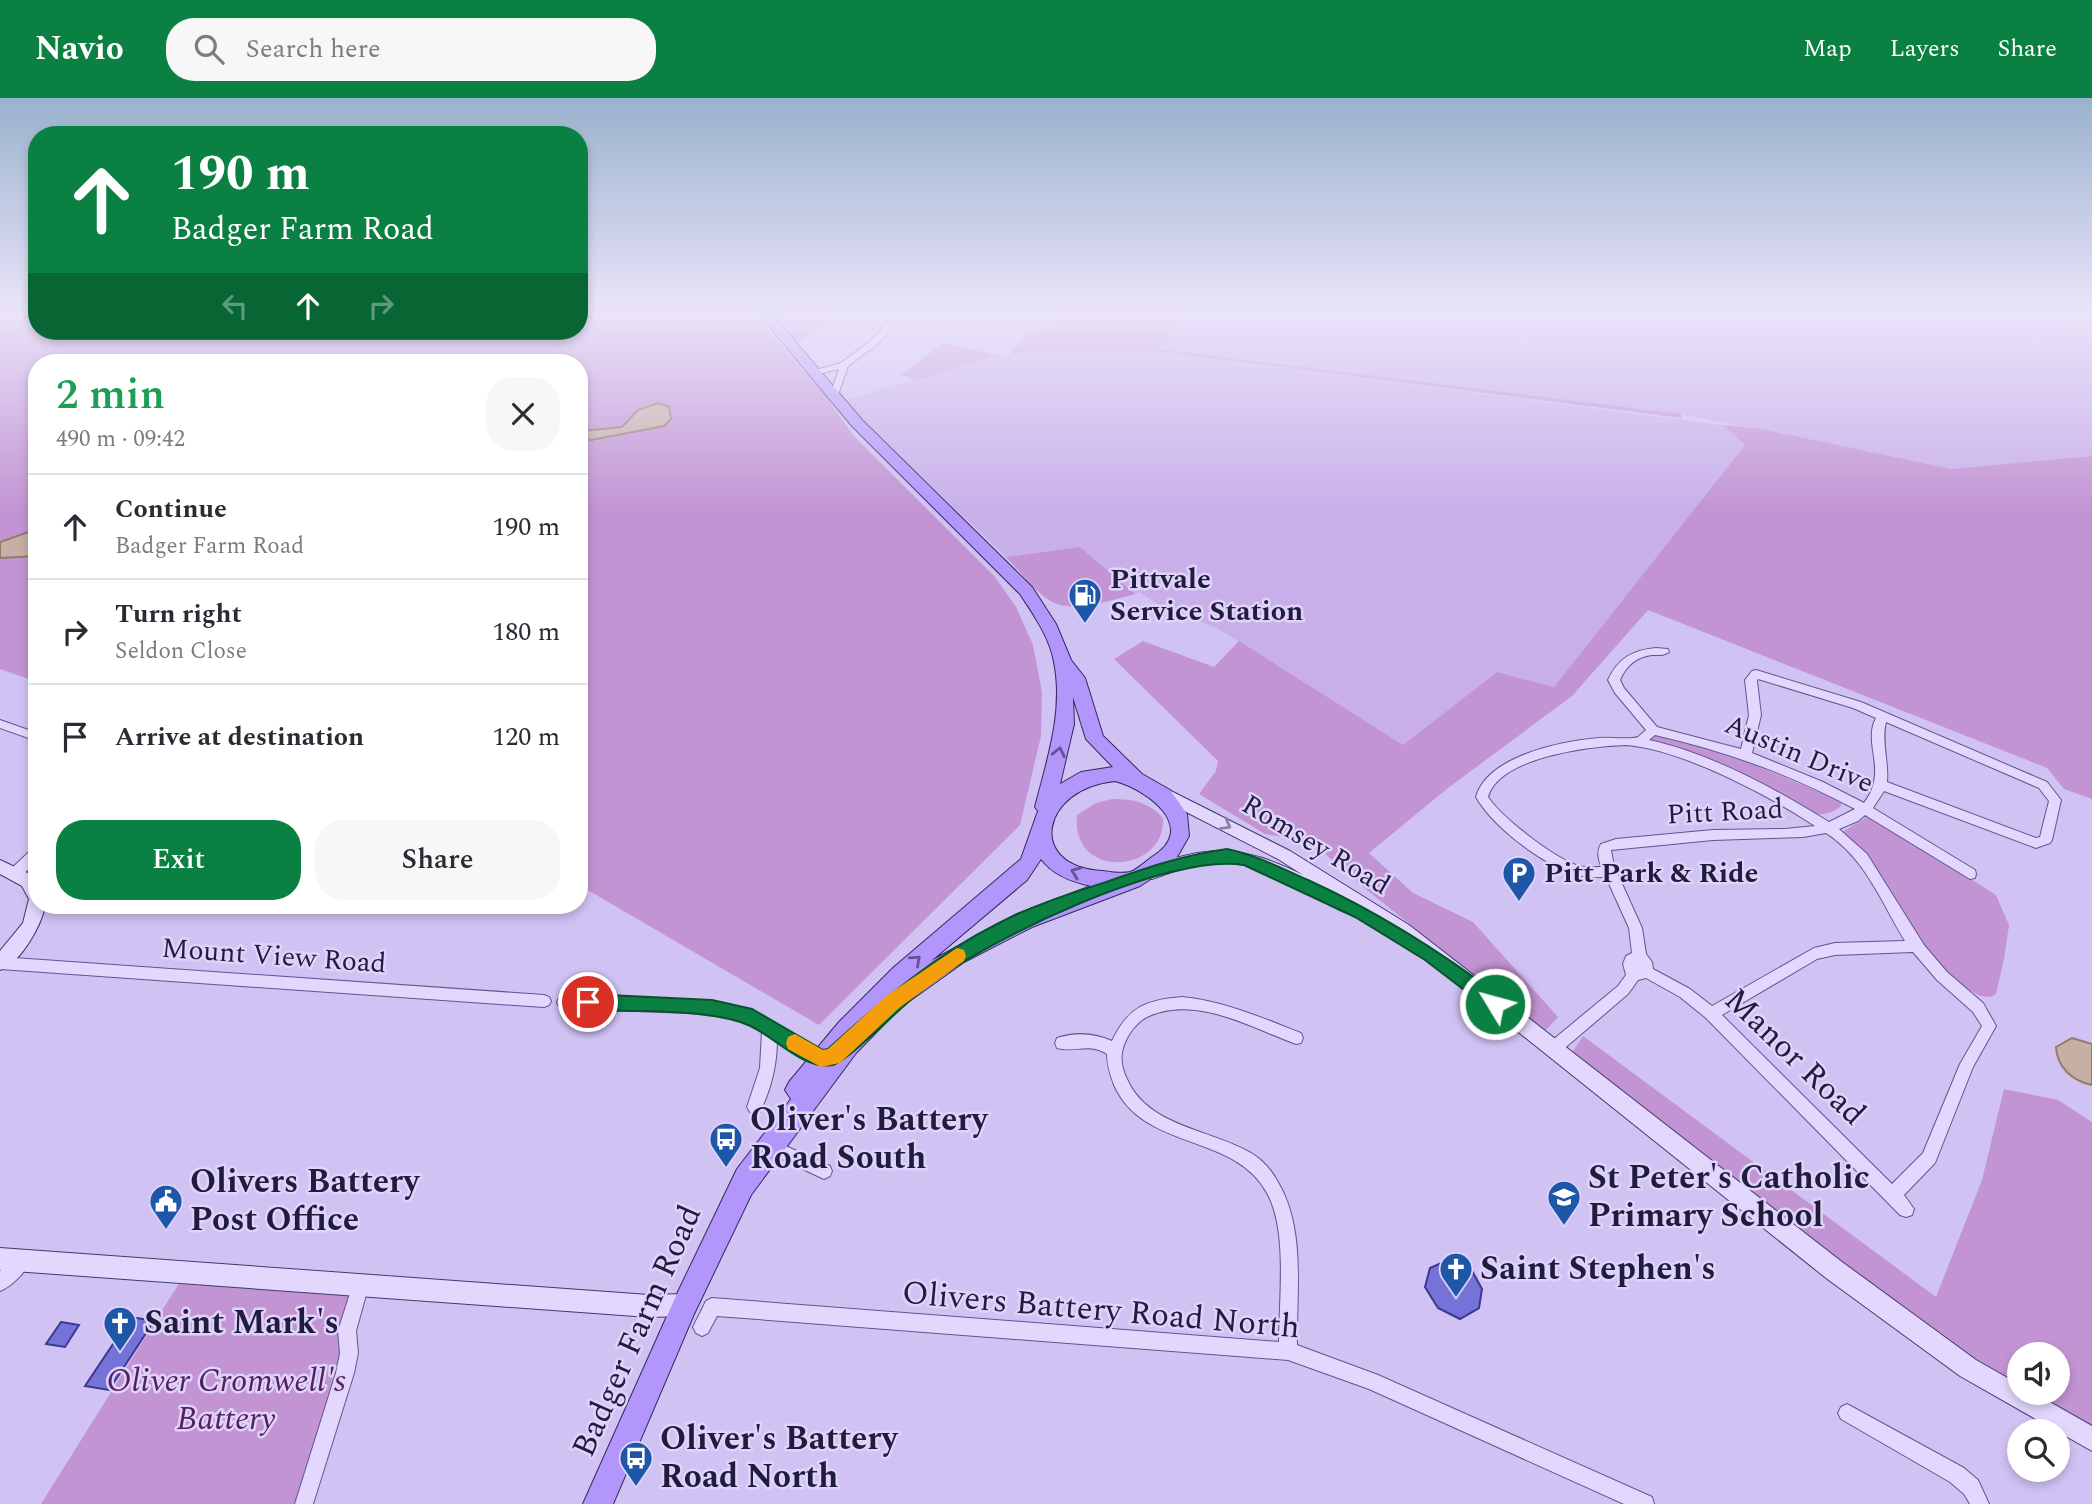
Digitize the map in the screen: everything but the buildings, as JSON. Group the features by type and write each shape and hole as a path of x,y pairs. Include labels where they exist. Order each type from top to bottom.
{"main road":[{"path":"820,379 857,423 1026,591 1048,624 1063,662 1076,678 1100,746 1134,777 1165,794 1178,812 1180,837 1166,860 1141,876 1097,879 1076,874 1047,853 1041,825 1065,724 1063,662"},
{"path":"1041,825 1067,787 1086,778 1101,775 1134,777"},
{"name":"Romsey Road","path":"1165,794 1284,855 1403,930 1431,955 1845,1279 1968,1367 2092,1439"},
{"name":"Badger Farm Road","path":"598,1504 693,1316 741,1187 821,1059 877,995 1020,874 1030,863 1041,825"},
{"name":"Romsey Road","path":"1141,876 1210,856 1247,859 1361,912 1431,955"},
{"path":"8,870 28,881"},
{"name":"Badger Farm Road","path":"767,1145 864,1028 926,976 986,938 1034,915 1141,876"},
{"path":"0,963 22,939 34,914"},
{"path":"11,1260 649,1306 693,1316"}],"street":[{"path":"834,395 839,379"},
{"path":"1639,742 1653,730 1619,690 1615,680 1627,660 1648,651 1664,652"},
{"path":"1746,754 1755,715 1751,680 1756,674 1793,683 1909,726 2043,785 2055,800 2046,840 2036,844 1882,785 1884,767 1877,728 1882,718"},
{"path":"0,724 28,734"},
{"name":"Austin Drive","path":"1653,730 1746,754 1832,789 1867,808 1970,874"},
{"path":"1553,1048 1623,990 1641,968 1642,944 1637,927 1610,872 1575,870 1556,860 1490,810 1484,803 1484,786 1499,774 1550,749 1639,742 1746,783 1829,828 1852,846 1868,866 1916,946 1949,982 1977,1003 1989,1026 1967,1064 1929,1158 1894,1194"},
{"name":"Pitt Road","path":"1610,872 1602,854 1611,845 1829,828 1867,808 1882,785"},
{"path":"8,870 28,858"},
{"path":"1711,1014 1814,954 1835,949 1916,946"},
{"name":"Mount View Road","path":"0,963 544,1001"},
{"name":"Manor Road","path":"1641,968 1685,993 1711,1014 1894,1194 1906,1209"},
{"path":"564,1002 712,1008 752,1017 821,1059"},
{"path":"1114,1050 1130,1021 1140,1013 1166,1003 1188,1002 1208,1006 1296,1038"},
{"path":"755,1107 767,1080 770,1062 769,1026"},
{"name":"Badger Farm Road","path":"821,1059 833,1057 864,1028"},
{"path":"1062,1043 1082,1040 1108,1044 1114,1050 1119,1080 1140,1110 1187,1136 1243,1157 1258,1167 1276,1193 1286,1242 1287,1351"},
{"path":"767,1145 824,1171"},
{"path":"0,1283 11,1260"},
{"path":"304,1504 345,1373 349,1353 347,1331 361,1284"},
{"name":"Olivers Battery Road North","path":"693,1316 712,1307 1287,1351 1372,1381 1645,1504"},
{"path":"1847,1413 1957,1475 1971,1487 1980,1504"}],"shaded area":[{"path":"918,379 1366,379 1723,425 1745,445 1554,687 1497,672 1403,745 1217,628 1161,606 1139,592 1135,594 1080,547 1006,557 843,401"},
{"path":"1396,379 2092,379 2092,456 1951,469 1681,414"},
{"path":"658,403 669,407 671,419 664,426 588,439 588,430 622,427 638,410"},
{"path":"28,532 28,556 0,558 0,542"},
{"path":"2072,1038 2092,1044 2092,1085 2072,1076 2059,1061 2056,1047"}],"green space":[{"path":"0,379 28,379 28,679 0,669"},
{"path":"588,379 811,379 854,436 995,577 1016,607 1033,645 1042,692 1041,736 1020,825 819,1025 588,890"},
{"path":"1371,379 1397,379 1681,414 1682,418"},
{"path":"1723,425 1762,429 1951,469 2092,456 2092,799 2064,789 2047,768 1648,610 1572,696 1448,788 1369,853 1413,893 1473,922 1558,1017 1544,1032 1323,852 1288,838 1265,834 1199,794 1216,771 1218,761 1114,659 1143,641 1214,667 1239,641 1403,745 1497,672 1554,687 1745,445"},
{"path":"1080,547 1135,594 1092,605 1058,604 1037,591 1006,557"},
{"path":"1655,734 1716,749 1836,799 1842,804 1829,813 1813,814 1650,742"},
{"path":"1112,799 1140,802 1163,818 1160,837 1150,850 1135,859 1119,862 1102,860 1088,851 1079,836 1077,815 1096,803"},
{"path":"1870,815 1996,895 2009,925 1996,994 1991,997 1980,996 1955,982 1921,942 1842,832"},
{"path":"1583,1036 1936,1297 1982,1180 2004,1089 2058,1100 2092,1122 2092,1426 2055,1405 2070,1405 2070,1342 2007,1342 2007,1377 1973,1358 1840,1265 1571,1054"},
{"name":"Oliver Cromwell's Battery","path":"180,1282 349,1292 340,1339 341,1359 299,1504 41,1504"}],"slow traffic":[{"path":"795,1043 821,1059 833,1057 892,1002 957,956"}],"place":[{"name":"Pittvale Service Station","path":"1085,625"},
{"name":"Pitt Park & Ride","path":"1519,903"},
{"name":"Oliver's Battery Road South","path":"726,1169"},
{"name":"St Peter's Catholic Primary School","path":"1564,1227"},
{"name":"Olivers Battery Post Office","path":"166,1231"},
{"name":"Saint Stephen's","path":"1456,1299"},
{"name":"Saint Mark's","path":"120,1353"},
{"name":"Oliver's Battery Road North","path":"636,1488"}],"route":[{"path":"588,1002 712,1008 752,1017 821,1059 833,1057 892,1002 926,976 1005,928 1064,903 1185,861 1227,856 1247,859 1361,912 1431,955 1495,1004"}]}
